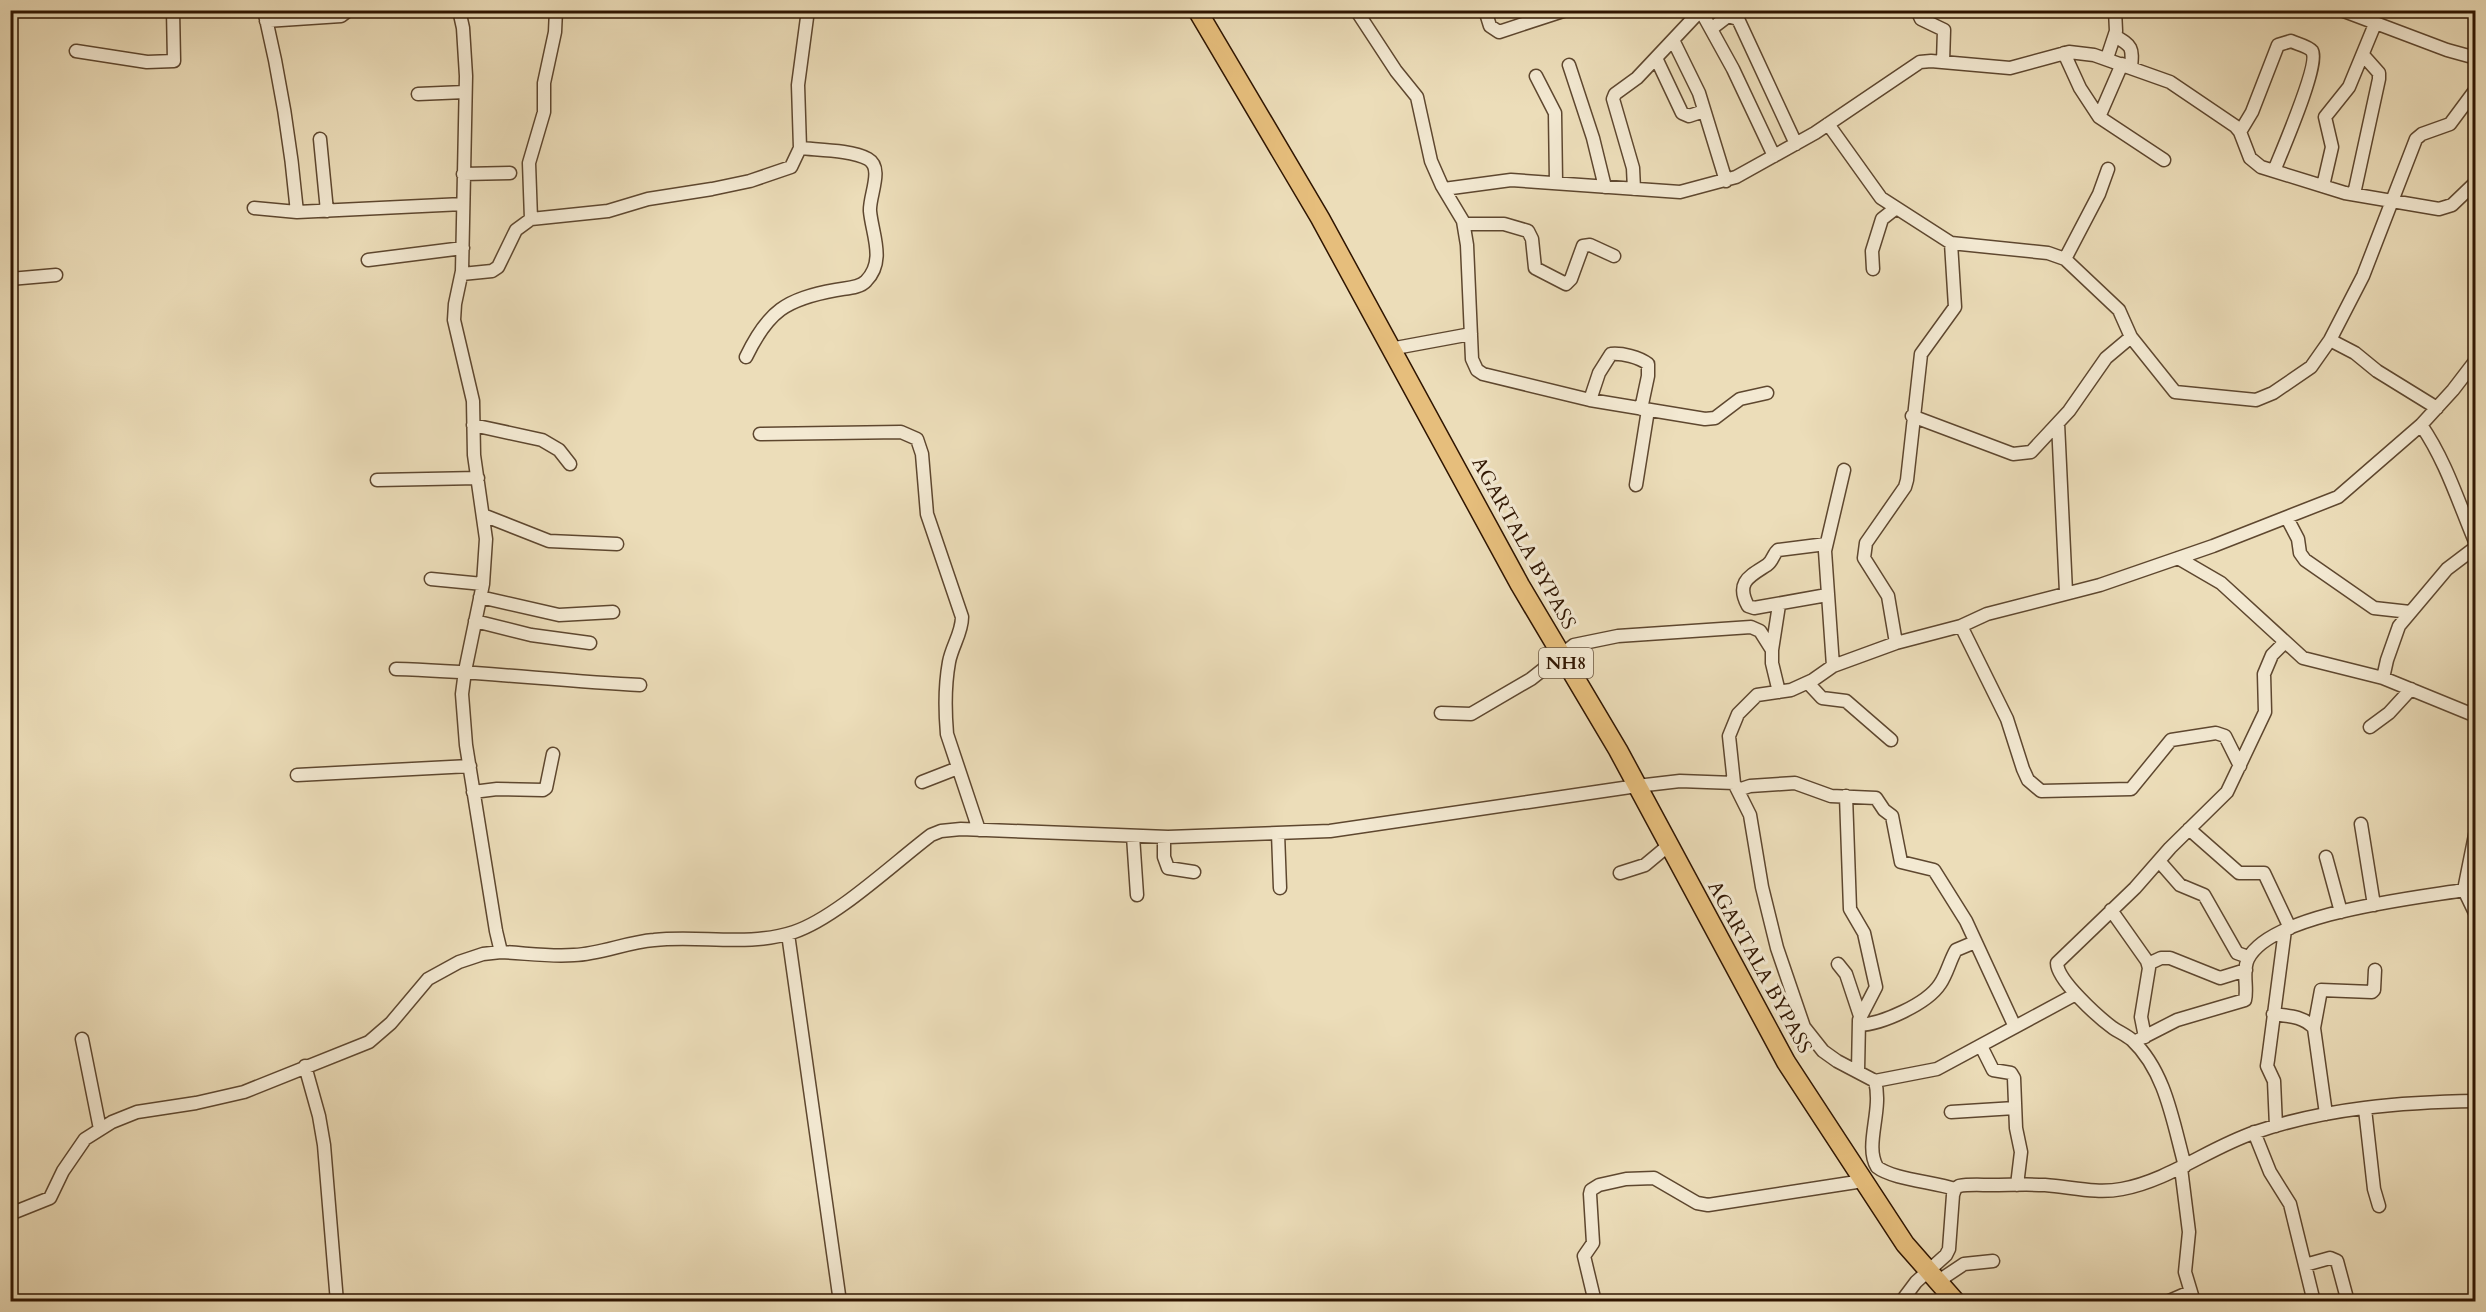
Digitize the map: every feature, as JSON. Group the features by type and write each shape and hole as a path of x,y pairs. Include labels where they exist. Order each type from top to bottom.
{"highway":[{"name":"AGARTALA BYPASS","path":"1197,10 1320,218 1390,349 1637,786 1786,1062 1905,1244 1956,1302"}],"street":[{"path":"76,51 147,62 174,61 176,56 173,10"},
{"path":"297,212 293,164 281,80 265,16 341,16 349,10"},
{"path":"459,10 463,28 465,92 463,248 462,274 454,320 473,402 478,478 486,539 483,584 462,694 473,792 501,952"},
{"path":"531,219 529,163 544,112 544,83 555,32 556,10"},
{"path":"462,274 492,271 498,267 516,230 531,219 608,211 648,199 750,181 791,167 800,148 798,85 808,10"},
{"path":"1356,10 1396,71 1417,97 1431,161 1464,224 1473,364 1483,374 1590,400 1705,419 1714,418 1740,399 1767,393"},
{"path":"1485,10 1490,26 1499,32 1566,10"},
{"path":"1917,10 1921,19 1944,30 1943,62"},
{"path":"2107,58 2115,36 2115,10"},
{"path":"2341,10 2475,58"},
{"path":"1634,189 1633,168 1613,99 1615,94 1633,82 1701,11 1733,69 1774,156"},
{"path":"1710,29 1728,16 1738,19 1796,144"},
{"path":"2323,186 2332,147 2325,117 2349,87 2375,24"},
{"path":"2099,117 2127,66 2132,49 2130,45 2115,36"},
{"path":"1673,40 1699,93 1726,182"},
{"path":"2240,132 2250,118 2278,45 2291,41 2308,48 2312,52 2313,60 2306,88 2274,171"},
{"path":"1444,189 1494,181 1556,182 1680,192 1726,182 1796,144 1920,62 2010,68 2077,51 2107,58 2180,88 2235,126 2240,132 2250,158 2261,167 2354,194 2446,208 2475,182"},
{"path":"2064,53 2079,88 2099,117 2164,160"},
{"path":"2354,194 2379,79 2379,73 2363,55"},
{"path":"1656,58 1682,113 1689,116 1704,111"},
{"path":"1569,65 1593,138 1605,187"},
{"path":"1536,76 1556,117 1556,182"},
{"path":"1828,124 1875,192 1951,243 2049,253 2065,259 2119,310 2131,337 2175,392 2251,400 2266,396 2304,373 2330,340 2363,276 2416,140 2422,134 2450,124 2475,89"},
{"path":"418,94 465,92"},
{"path":"320,139 327,211"},
{"path":"746,357 759,331 781,308 818,293 864,283 870,277 878,254 870,212 876,172 873,164 868,159 848,154 800,148"},
{"path":"2065,259 2099,194 2108,169"},
{"path":"463,174 510,173"},
{"path":"254,208 297,212 463,204"},
{"path":"1873,269 1872,251 1882,219 1896,208"},
{"path":"1464,224 1504,224 1528,231 1531,233 1535,268 1566,284 1571,279 1583,246 1590,245 1614,256"},
{"path":"1896,643 1888,596 1864,558 1864,551 1866,543 1905,487 1921,354 1955,307 1951,243"},
{"path":"368,260 463,248"},
{"path":"10,279 56,275"},
{"path":"1390,349 1471,334"},
{"path":"1912,416 2013,454 2031,452 2058,423 2106,358 2131,337"},
{"path":"2330,340 2355,353 2377,371 2437,408"},
{"path":"1590,400 1602,367 1611,354 1619,354 1648,364 1636,485"},
{"path":"2076,994 1937,1069 1875,1081 1840,1063 1823,1051 1804,1027 1778,948 1762,887 1750,815 1736,786 1729,736 1736,717 1757,695 1779,692 1808,683 1833,666 1896,643 1961,626 1987,614 2100,585 2287,518 2343,494 2421,425 2471,375 2475,360"},
{"path":"2058,423 2066,592"},
{"path":"473,425 542,440 559,450 570,464"},
{"path":"2383,678 2399,626 2447,569 2475,546 2447,473 2431,439 2421,425"},
{"path":"760,434 902,432 917,439 922,454 927,514 962,617 961,629 949,661 945,720 947,734 979,830"},
{"path":"1833,666 1827,595 1826,544 1844,471"},
{"path":"377,480 478,478"},
{"path":"483,516 549,541 617,544"},
{"path":"2287,518 2298,539 2300,553 2305,560 2374,608 2410,612"},
{"path":"1826,544 1778,550 1769,564 1747,578 1744,590 1748,606 1760,608 1827,595"},
{"path":"2178,558 2221,583 2303,658 2383,678 2475,716"},
{"path":"431,579 483,584"},
{"path":"480,597 560,615 613,612"},
{"path":"1779,604 1772,650 1772,663 1779,692"},
{"path":"475,621 531,635 590,643"},
{"path":"1961,626 2007,720 2028,780 2041,791 2131,789 2171,740 2216,733 2226,736 2240,766"},
{"path":"1441,713 1471,714 1531,679 1574,645 1618,636 1751,627 1760,632 1772,650"},
{"path":"2139,1039 2109,1025 2076,994 2059,973 2057,963 2135,888 2189,829 2227,792 2265,712 2264,674 2272,655 2285,642"},
{"path":"396,669 465,671 578,682 640,685"},
{"path":"1808,683 1822,698 1846,701 1891,740"},
{"path":"2370,727 2389,713 2411,688"},
{"path":"473,792 497,789 543,790 546,788 553,754"},
{"path":"297,775 470,766"},
{"path":"921,782 958,768"},
{"path":"10,1214 50,1198 63,1171 85,1139 112,1122 137,1112 196,1104 243,1092 369,1042 391,1023 428,979 459,962 483,954 501,952 575,955 653,940 692,938 726,941 788,934 811,925 844,903 931,835 941,831 979,830 1164,837 1330,831 1680,781 1736,786 1795,783 1831,796 1876,798 1884,810 1890,812 1894,820 1899,858 1905,864 1934,870 1966,921 2015,1028"},
{"path":"1846,796 1850,909 1864,933 1876,987 1874,995 1859,1020"},
{"path":"2361,824 2374,905"},
{"path":"2189,829 2239,873 2264,873 2288,929 2272,1014 2267,1066 2274,1081 2276,1126"},
{"path":"2475,830 2464,890 2475,915"},
{"path":"1278,833 1280,888"},
{"path":"1132,836 1137,895"},
{"path":"1164,837 1164,857 1168,868 1194,872"},
{"path":"1620,873 1645,865 1668,845"},
{"path":"2326,857 2341,912"},
{"path":"2139,1039 2177,1020 2241,1003 2246,996 2247,964 2237,953 2204,895 2180,885 2159,861"},
{"path":"2148,964 2162,958 2170,958 2220,978 2247,964 2261,944 2288,929 2341,912 2464,890"},
{"path":"2111,910 2148,964 2139,1039 2159,1078 2183,1167 2189,1232 2185,1272 2192,1297 2167,1302"},
{"path":"788,934 840,1302"},
{"path":"1859,1020 1876,1023 1918,1003 1939,986 1956,950 1975,942"},
{"path":"1838,964 1846,974 1859,1020 1858,1071"},
{"path":"2326,1114 2314,1028 2319,993 2321,990 2372,992 2375,970"},
{"path":"2272,1014 2301,1018 2307,1020 2314,1028"},
{"path":"82,1039 100,1129"},
{"path":"1981,1046 1993,1070 2011,1073 2014,1077 2015,1108 2021,1152 2017,1185"},
{"path":"305,1066 319,1116 324,1145 337,1302"},
{"path":"1875,1081 1878,1107 1871,1151 1877,1167 1889,1173 1955,1188 1964,1185 2046,1185 2107,1191 2143,1183 2183,1167 2254,1132 2276,1126 2326,1114 2365,1108 2426,1102 2475,1101"},
{"path":"1951,1112 2015,1108"},
{"path":"2365,1108 2374,1190 2379,1206"},
{"path":"2254,1132 2270,1172 2290,1204 2314,1302"},
{"path":"1596,1302 1584,1256 1593,1244 1590,1194 1591,1190 1599,1185 1633,1178 1654,1178 1697,1203 1708,1205 1863,1181"},
{"path":"1932,1276 1949,1249 1955,1188"},
{"path":"2305,1265 2334,1259 2338,1265 2348,1302"},
{"path":"1901,1302 1905,1294 1932,1276 1964,1264 1993,1261"}]}
